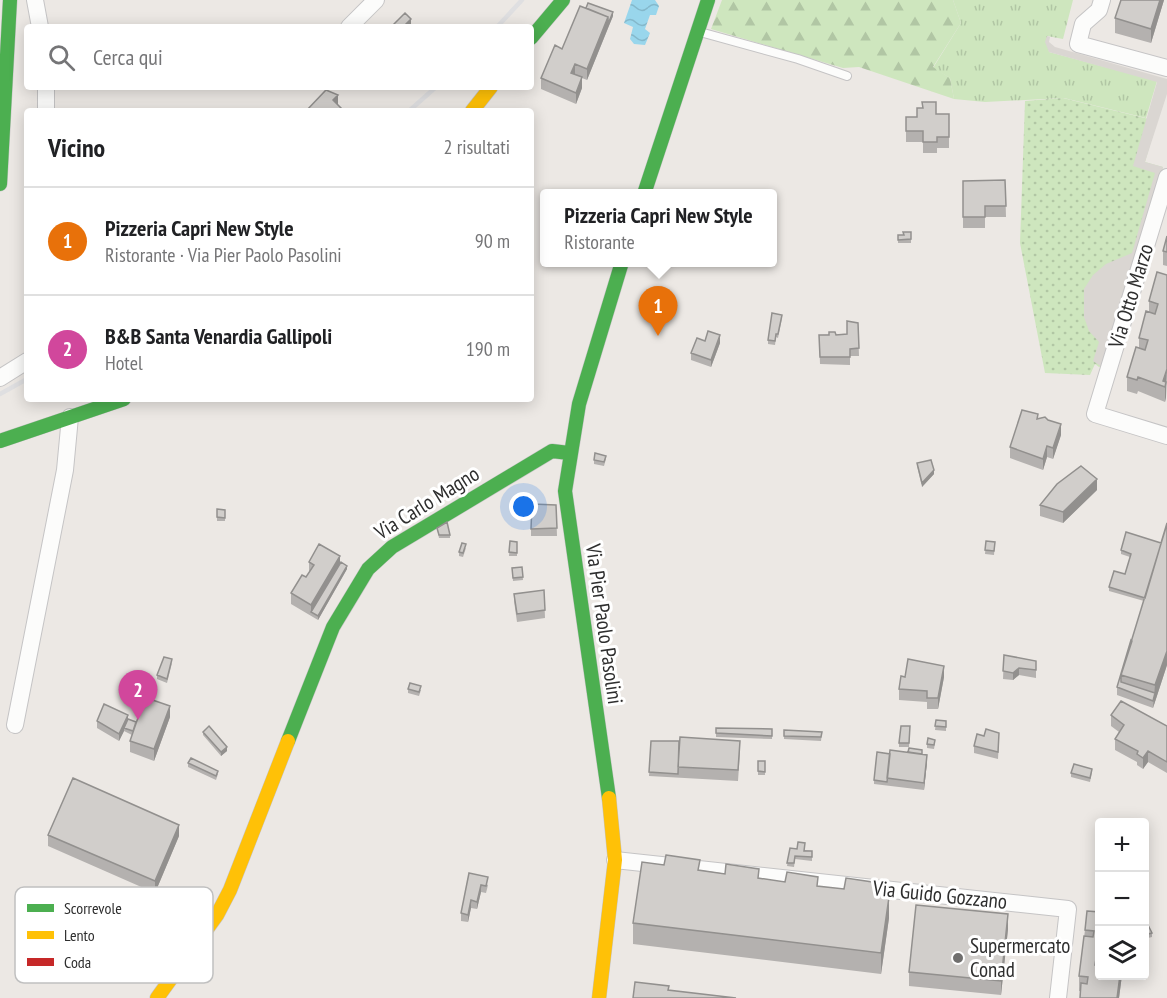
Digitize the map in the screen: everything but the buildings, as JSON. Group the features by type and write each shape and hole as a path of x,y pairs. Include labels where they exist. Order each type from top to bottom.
{"street":[{"path":"0,184 3,67 9,0"},
{"path":"35,0 39,24"},
{"path":"353,24 376,0"},
{"path":"534,34 563,0"},
{"path":"646,189 708,0"},
{"path":"1102,0 1099,10 1083,24 1078,44 1167,68"},
{"path":"46,90 46,108"},
{"path":"474,108 489,90"},
{"name":"Via Otto Marzo","path":"1167,177 1095,414 1167,436"},
{"name":"Via Pier Paolo Pasolini","path":"599,998 615,860 614,832 567,517 566,491 569,453 581,399 621,267"},
{"path":"0,378 24,363"},
{"path":"0,441 115,402"},
{"path":"15,725 65,470 70,417"},
{"name":"Via Carlo Magno","path":"213,921 230,890 333,627 368,569 392,547 552,451 569,453"},
{"name":"Via Guido Gozzano","path":"615,860 1068,909 1058,998"},
{"name":"Via Carlo Magno","path":"157,998 168,983"}],"lane":[{"path":"697,32 787,56 847,76"}],"green space":[{"path":"722,0 953,0 961,23 933,67 950,78 954,99 859,67 843,68 711,29"},
{"path":"953,0 1073,0 1063,39 1047,36 1049,52 1157,81 1146,118 1064,98 985,102 954,99 950,78 933,68 961,23"},
{"path":"1063,98 1157,121 1145,162 1163,167 1105,365 1099,367 1095,364 1090,375 1045,373 1020,243 1025,101"}],"shaded area":[{"path":"1047,36 1050,37 1049,42 1055,47 1167,79 1167,94 1145,162 1163,167 1102,367 1093,361 1099,342 1089,331 1084,317 1084,289 1093,275 1106,264 1132,253 1155,173 1133,166 1157,82 1049,52 1045,42"}],"water":[{"path":"632,0 655,0 659,6 656,15 650,15 645,29 650,33 645,45 634,44 630,39 633,27 624,23"}],"railway":[{"path":"500,24 522,0"},
{"path":"412,108 433,90"},
{"path":"0,394 24,381"}],"traffic: fast":[{"path":"0,184 10,0"},
{"path":"534,34 563,0"},
{"path":"646,189 708,0"},
{"path":"609,798 565,491 579,404 620,267"},
{"path":"0,441 115,402"},
{"path":"288,741 333,627 368,569 392,547 552,451 569,453"}],"traffic: slow":[{"path":"474,108 489,90"},
{"path":"213,921 230,890 288,741"},
{"path":"599,998 615,860 609,798"},
{"path":"157,998 168,983"}],"place":[{"name":"Pizzeria Capri New Style","path":"658,336"},
{"name":"B&B Santa Venardia Gallipoli","path":"138,720"},
{"name":"Supermercato Conad","path":"958,958"}]}
